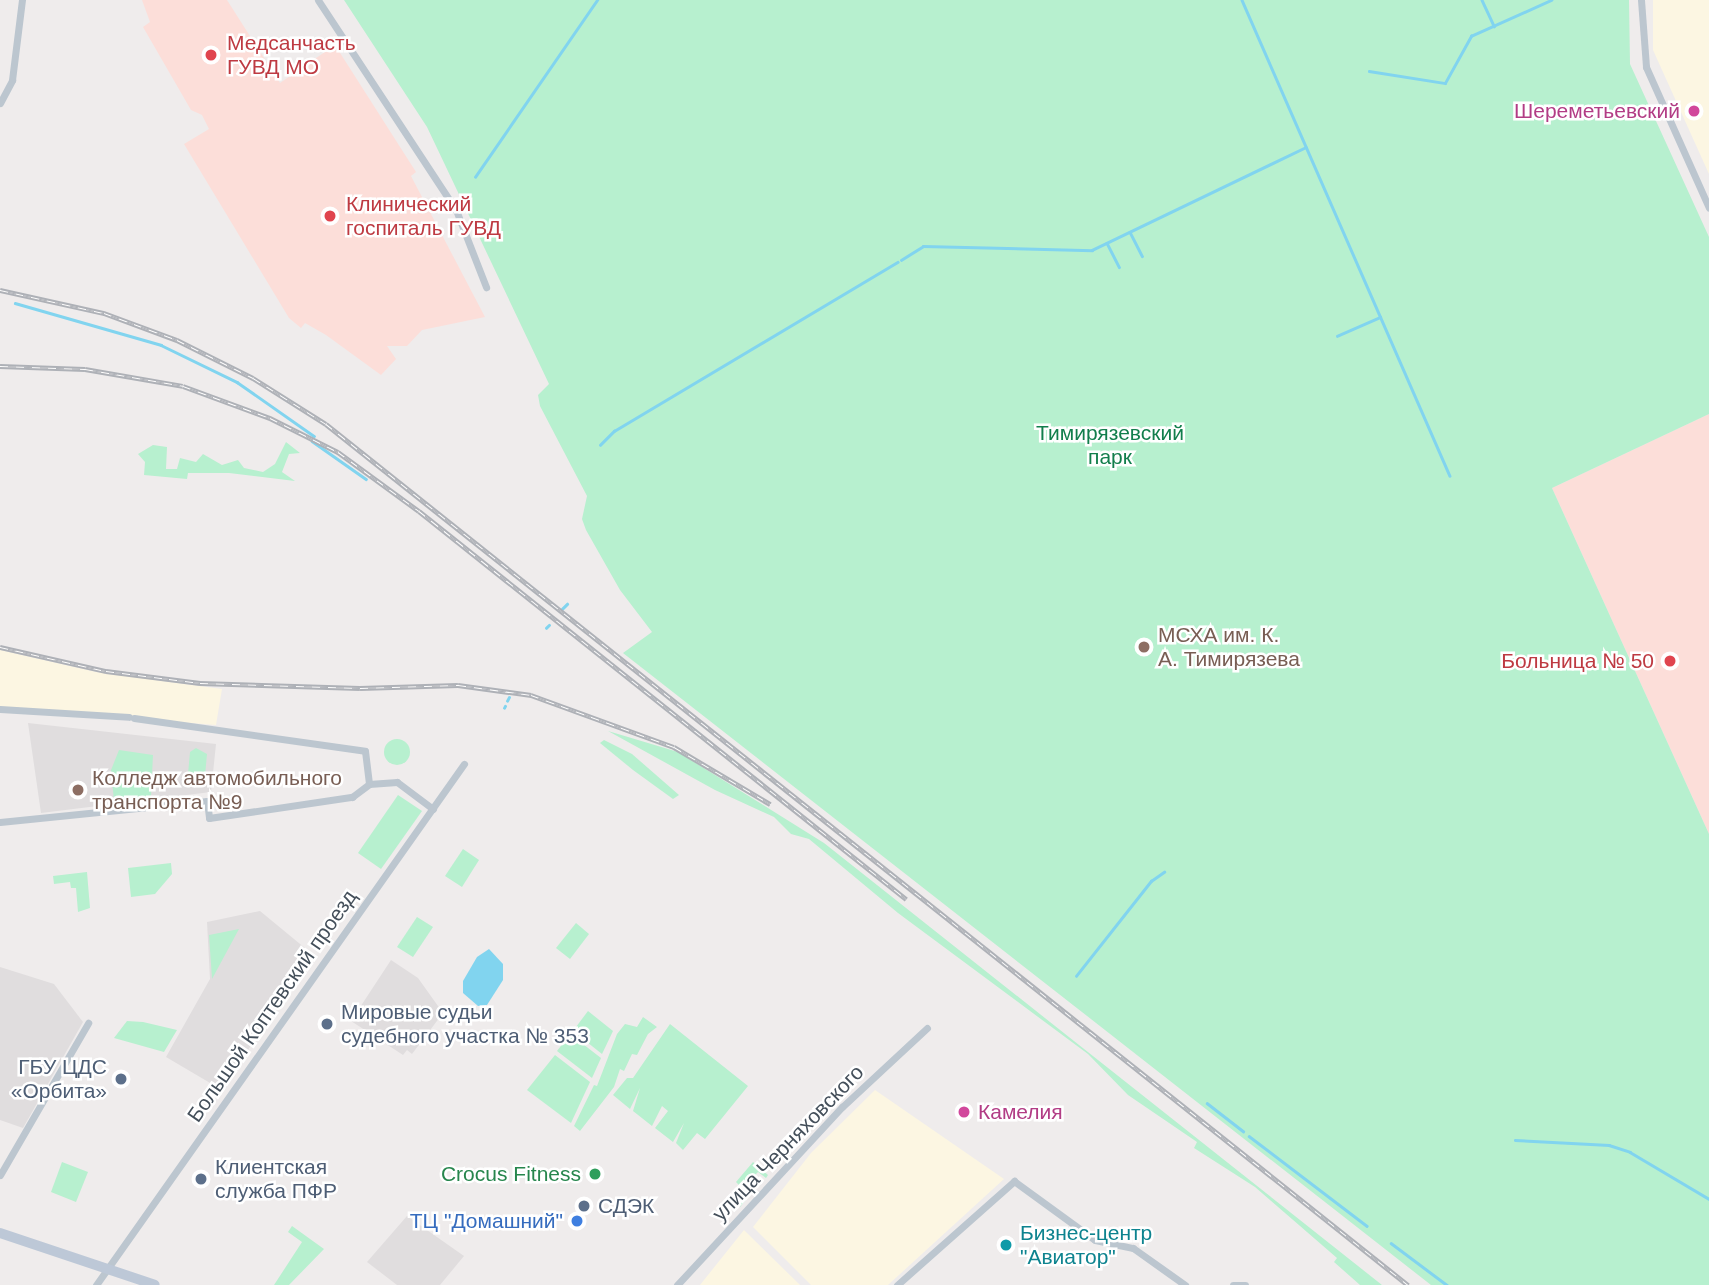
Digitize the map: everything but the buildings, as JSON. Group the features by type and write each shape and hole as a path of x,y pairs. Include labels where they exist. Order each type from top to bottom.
{"street":[{"path":"0,103 12,80 22,0"},
{"path":"318,0 456,210 486,287"},
{"path":"1642,0 1646,67 1709,208"},
{"path":"0,709 131,717 365,751 369,784"},
{"name":"Большой Коптевский проезд","path":"96,1285 464,764"},
{"path":"0,822 207,801 209,818 352,797 369,784 397,782 433,809"},
{"path":"0,1175 88,1023"},
{"name":"улица Черняховского","path":"677,1285 834,1116 927,1028"},
{"path":"897,1285 1014,1181 1096,1240 1133,1248 1185,1285"},
{"path":"0,1233 155,1285"},
{"path":"1233,1285 1245,1285"}],"shaded area":[{"name":"Клинический госпиталь ГУВД","path":"142,0 227,0 280,83 335,45 416,172 411,176 485,317 422,330 407,346 387,346 396,359 381,375 326,335 305,323 301,328 289,318 184,144 209,129 202,115 191,110 143,27 150,22"},
{"name":"Шереметьевский","path":"1653,0 1709,0 1709,174 1653,50"},
{"name":"Больница № 50","path":"1709,414 1709,834 1552,488"},
{"path":"0,650 96,672 222,689 216,725 0,708"},
{"path":"28,723 216,744 211,792 41,813"},
{"path":"260,911 311,953 222,1090 166,1057 210,979 207,922"},
{"path":"391,960 418,978 443,1013 412,1054 407,1050 403,1055 351,1021"},
{"path":"0,967 54,984 83,1022 23,1128 0,1120"},
{"path":"875,1090 1004,1179 888,1285 811,1285 753,1227 811,1153"},
{"path":"407,1216 464,1256 440,1285 397,1285 367,1262"},
{"path":"744,1230 800,1285 700,1285"}],"green space":[{"name":"Тимирязевский парк","path":"344,0 1629,0 1630,64 1709,237 1709,414 1552,488 1709,834 1709,1285 1431,1285 623,653 652,632 620,590 586,530 582,519 587,496 540,406 538,395 549,384 427,127"},
{"path":"286,442 300,453 289,454 282,472 295,481 229,473 188,473 187,479 144,475 145,462 138,454 153,445 167,447 166,469 177,469 180,458 196,462 203,454 222,465 238,460 244,468 263,472 275,464"},
{"path":"608,731 678,752 824,843 1382,1285 1360,1285 1334,1262 1337,1258 1255,1187 1194,1148 1197,1142 1128,1095 1088,1054 898,913 809,839 791,834 774,817 715,790"},
{"path":"397,739 406,743 410,752 406,761 397,765 388,761 384,752 388,743"},
{"path":"604,740 632,754 679,795 673,799 633,770 600,743"},
{"path":"196,748 207,754 205,776 200,780 188,774 190,752"},
{"path":"119,750 153,755 151,796 114,801 111,770"},
{"path":"398,795 422,811 381,869 358,853"},
{"path":"463,849 479,860 462,887 445,876"},
{"path":"171,863 172,874 155,894 131,897 128,868"},
{"path":"87,872 90,908 78,912 76,888 71,888 70,882 54,884 53,876"},
{"path":"417,917 433,927 413,957 397,947"},
{"path":"576,923 589,934 570,959 556,948"},
{"path":"239,929 212,979 209,935"},
{"path":"588,1011 613,1031 602,1054 573,1031"},
{"path":"643,1017 657,1027 648,1034 637,1055 632,1054 624,1071 620,1069 614,1087 580,1131 574,1126 594,1085 597,1086 617,1034 625,1024 637,1027"},
{"path":"127,1021 177,1030 164,1052 114,1038"},
{"path":"670,1024 748,1086 705,1139 697,1133 683,1150 676,1143 684,1123 673,1142 655,1128 668,1111 662,1106 652,1126 633,1111 640,1088 630,1109 613,1095 627,1078 633,1078"},
{"path":"570,1034 601,1058 592,1078 557,1051"},
{"path":"555,1055 590,1082 571,1123 527,1090"},
{"path":"62,1162 88,1172 76,1202 51,1192"},
{"path":"753,1162 768,1175 766,1178 758,1172 750,1180 757,1186 740,1207 732,1200 741,1187 736,1182"},
{"path":"292,1226 324,1249 289,1285 274,1285 302,1242 288,1232"}],"water":[{"path":"489,949 503,964 503,980 487,1005 478,1006 463,993 463,981 477,957"}],"waterway":[{"path":"475,177 597,0"},
{"path":"1242,0 1450,476"},
{"path":"1482,0 1494,26"},
{"path":"1369,71 1445,83 1471,36 1551,0"},
{"path":"901,260 923,246 1092,250 1306,147"},
{"path":"1130,232 1142,256"},
{"path":"1107,243 1119,267"},
{"path":"600,445 614,431 898,262"},
{"path":"15,303 161,345 237,382 314,436"},
{"path":"1337,336 1380,317"},
{"path":"312,441 366,479"},
{"path":"562,609 567,604"},
{"path":"546,628 549,625"},
{"path":"507,701 509,697"},
{"path":"1076,976 1151,881 1164,872"},
{"path":"1207,1103 1243,1131"},
{"path":"1249,1136 1367,1226"},
{"path":"1515,1140 1609,1145 1630,1152 1709,1199"},
{"path":"1391,1243 1447,1285"}],"railway":[{"path":"0,290 104,313 177,340 253,378 326,424 1408,1285"},
{"path":"0,366 85,369 183,386 270,418 338,452 419,511 906,899"},
{"path":"0,647 106,671 200,683 360,688 458,685 531,695 674,747 770,804"}],"place":[{"name":"Медсанчасть ГУВД МО","path":"211,55"},
{"name":"Шереметьевский","path":"1694,111"},
{"name":"Клинический госпиталь ГУВД","path":"330,216"},
{"name":"МСХА им. К. А. Тимирязева","path":"1144,647"},
{"name":"Больница № 50","path":"1670,661"},
{"name":"Колледж автомобильного транспорта №9","path":"78,790"},
{"name":"Мировые судьи судебного участка № 353","path":"327,1024"},
{"name":"ГБУ ЦДС «Орбита»","path":"121,1079"},
{"name":"Камелия","path":"964,1112"},
{"name":"Crocus Fitness","path":"595,1174"},
{"name":"Клиентская служба ПФР","path":"201,1179"},
{"name":"СДЭК","path":"584,1206"},
{"name":"ТЦ \"Домашний\"","path":"577,1221"},
{"name":"Бизнес-центр \"Авиатор\"","path":"1006,1245"}]}
